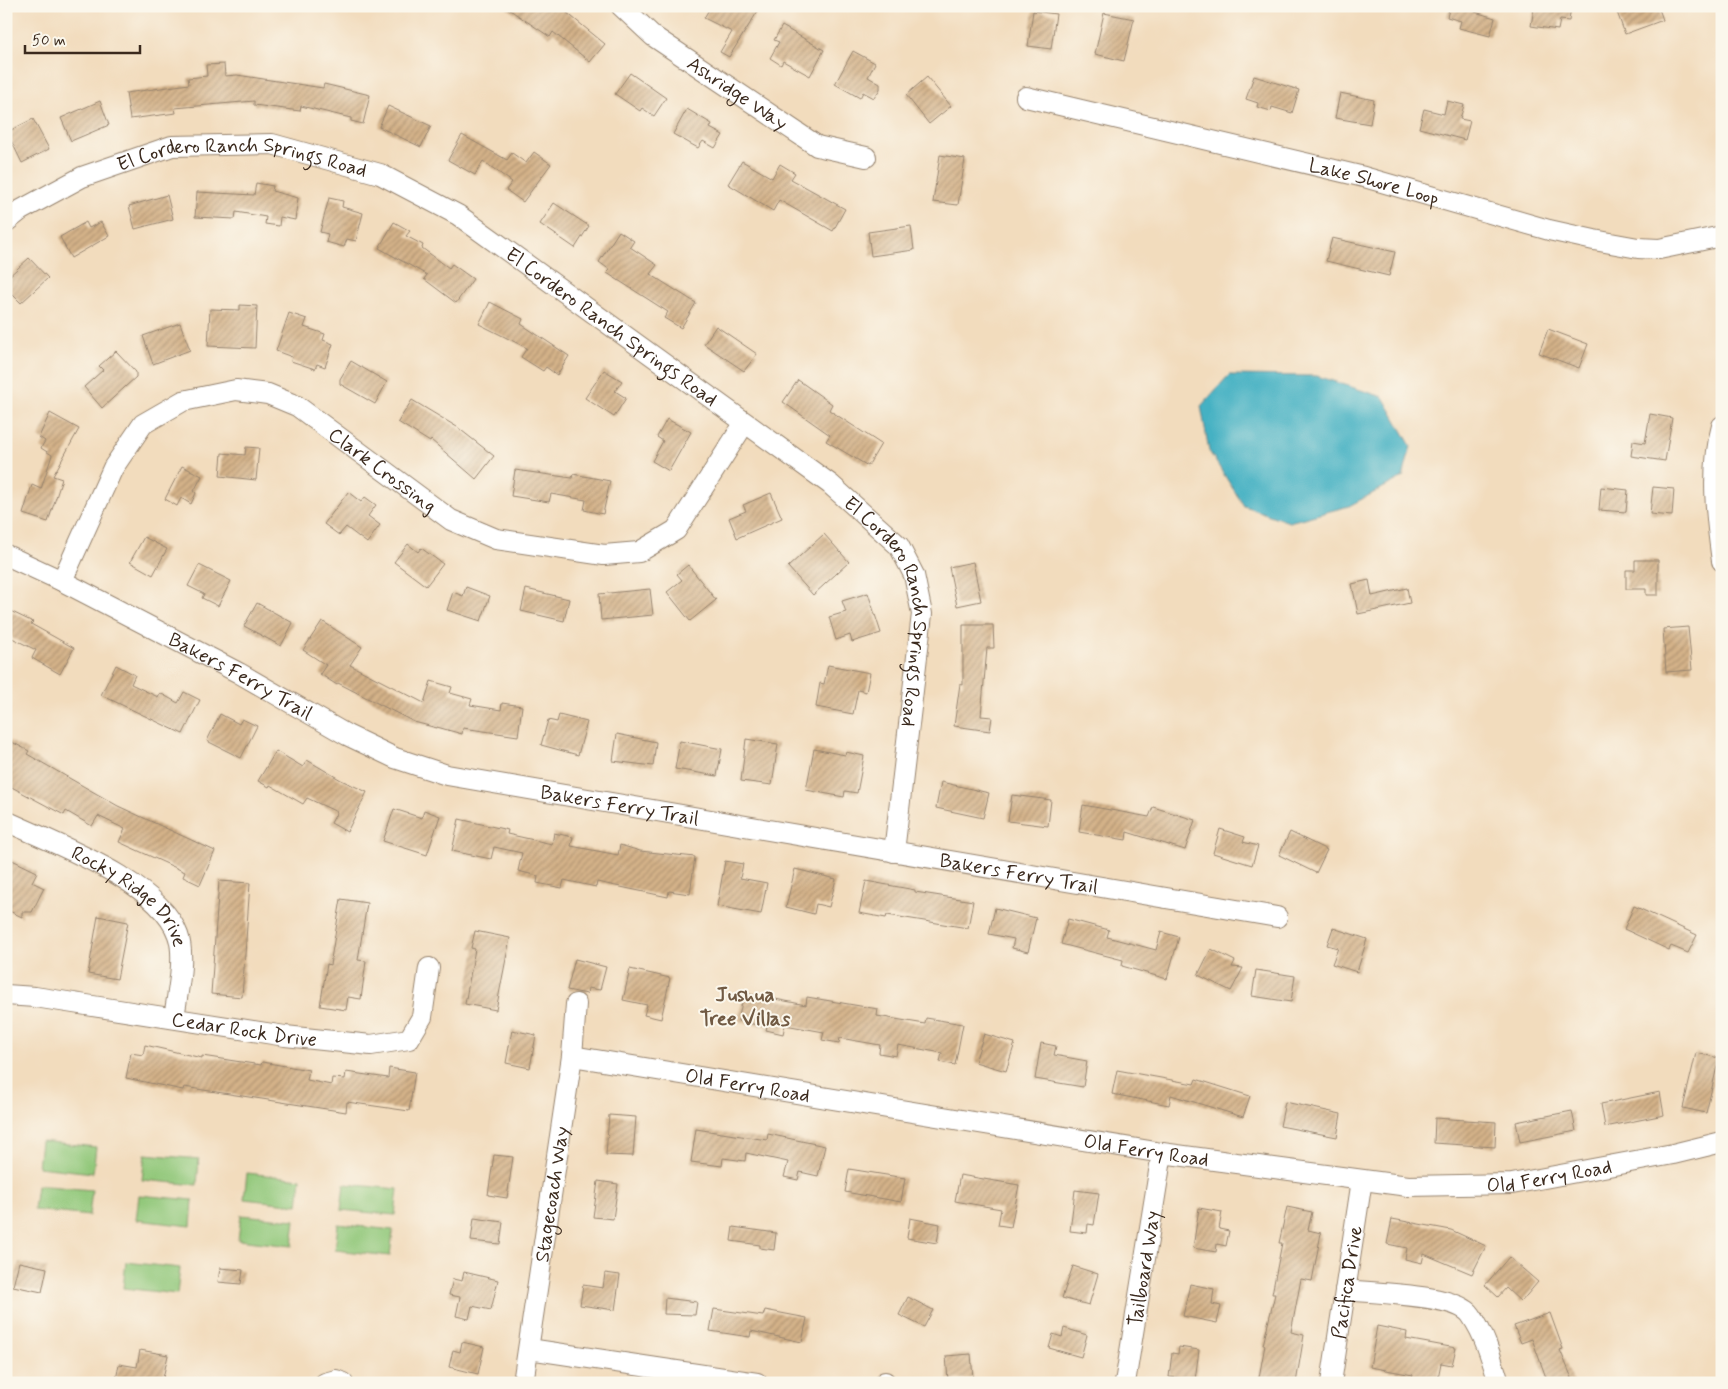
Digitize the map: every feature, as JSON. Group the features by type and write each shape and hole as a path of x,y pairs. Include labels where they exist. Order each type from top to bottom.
{"street":[{"name":"Ashridge Way","path":"622,6 653,36 817,146 866,157"},
{"name":"Lake Shore Loop","path":"1026,97 1364,177 1549,230 1620,245 1659,249 1722,236"},
{"name":"El Cordero Ranch Springs Road","path":"6,222 21,210 82,177 172,146 272,144 380,174 458,216 744,424 830,484 898,546 914,575 922,614 894,852"},
{"name":"Clark Crossing","path":"62,581 113,468 143,424 183,401 236,390 268,394 297,406 451,520 496,539 604,555 639,552 676,530 744,424"},
{"path":"1722,426 1716,516 1722,561"},
{"name":"Bakers Ferry Trail","path":"6,555 62,581 239,673 347,736 395,758 447,776 1278,917"},
{"name":"Rocky Ridge Drive","path":"6,821 128,880 159,903 178,935 181,962 174,1018"},
{"name":"Cedar Rock Drive","path":"6,995 35,997 285,1036 371,1045 409,1039 422,1017 429,968"},
{"name":"Stagecoach Way","path":"523,1383 572,1056 576,1004"},
{"name":"Old Ferry Road","path":"572,1056 1162,1153 1408,1186 1512,1184 1673,1154 1722,1142"},
{"name":"Tailboard Way","path":"1125,1383 1162,1153"},
{"name":"Pacifica Drive","path":"1331,1383 1362,1180"},
{"path":"1345,1290 1437,1298 1470,1313 1488,1349 1499,1383"},
{"path":"529,1349 757,1383"},
{"path":"326,1383 336,1380 343,1383"}],"green space":[{"path":"41,1141 96,1147 93,1173 38,1167"},
{"path":"145,1154 199,1159 197,1185 142,1180"},
{"path":"247,1173 301,1179 298,1205 244,1199"},
{"path":"344,1184 398,1189 395,1215 341,1210"},
{"path":"37,1185 92,1190 89,1216 34,1210"},
{"path":"139,1195 193,1200 191,1226 136,1220"},
{"path":"241,1215 295,1220 292,1246 238,1240"},
{"path":"338,1224 393,1230 390,1256 335,1250"},
{"path":"126,1262 180,1268 177,1294 123,1288"}],"water":[{"path":"1229,375 1317,376 1383,397 1411,446 1403,477 1349,506 1289,522 1244,506 1209,451 1201,406"}],"building":[{"path":"504,6 570,6 566,12 605,44 590,62 553,32 550,37"},
{"path":"711,6 761,6 729,57 720,52 732,32 704,18"},
{"path":"1450,6 1477,6 1475,12 1495,18 1490,36 1459,28 1461,21 1447,17"},
{"path":"1551,6 1571,6 1569,21 1560,20 1558,30 1531,26 1534,8 1551,10"},
{"path":"1633,6 1658,6 1663,20 1625,34 1617,12"},
{"path":"1033,11 1056,14 1051,49 1028,46"},
{"path":"1104,13 1134,19 1124,61 1095,54"},
{"path":"782,26 824,50 810,76 783,61 781,65 770,58 779,42 774,40"},
{"path":"853,51 875,63 868,77 880,84 880,89 874,98 863,92 860,98 835,84"},
{"path":"224,64 225,76 237,75 323,88 324,84 370,95 363,124 351,121 351,118 301,106 300,111 254,105 254,101 175,108 176,113 130,119 126,93 189,84 188,78 207,76 206,65"},
{"path":"630,73 666,98 654,116 642,108 640,111 615,94"},
{"path":"1254,76 1299,90 1292,113 1272,107 1271,111 1257,107 1258,103 1246,99"},
{"path":"927,77 951,106 929,124 906,95"},
{"path":"1340,93 1374,100 1370,124 1335,118"},
{"path":"100,101 109,125 71,141 61,118"},
{"path":"1447,101 1464,105 1460,119 1470,121 1465,140 1419,128 1424,109 1444,114"},
{"path":"388,106 431,126 421,147 379,127"},
{"path":"687,109 712,124 710,128 723,135 715,148 703,141 698,148 673,134"},
{"path":"33,119 49,149 22,163 7,132"},
{"path":"462,135 507,160 512,153 526,163 534,152 551,164 523,202 506,190 512,182 483,161 475,175 448,160"},
{"path":"940,155 965,159 958,205 933,202"},
{"path":"742,161 772,178 780,164 795,173 791,179 845,209 833,231 779,200 773,211 728,184"},
{"path":"256,183 273,186 272,191 298,198 295,220 280,217 279,226 265,224 266,217 236,212 235,219 195,217 197,192 254,195"},
{"path":"167,195 173,219 135,229 129,206"},
{"path":"329,198 343,201 342,207 363,213 356,241 347,239 344,247 326,242 328,234 320,232"},
{"path":"554,203 589,226 575,248 540,224"},
{"path":"86,222 89,228 101,222 109,236 71,258 60,237"},
{"path":"394,222 410,231 406,236 423,245 422,248 449,268 452,264 473,279 456,303 424,279 427,275 379,248"},
{"path":"911,226 914,250 871,256 868,232"},
{"path":"619,231 634,241 630,247 657,265 650,274 696,303 681,328 664,318 668,312 607,273 610,270 599,262"},
{"path":"1332,238 1395,252 1389,276 1326,261"},
{"path":"29,258 48,278 21,303 6,288 6,279"},
{"path":"490,302 523,319 521,324 569,356 557,375 546,367 543,371 521,357 527,348 479,324"},
{"path":"240,305 257,306 255,348 208,346 210,309 240,310"},
{"path":"289,313 307,319 304,327 325,334 323,340 333,344 325,367 317,364 315,369 291,361 292,357 276,351"},
{"path":"180,323 190,350 153,364 143,336"},
{"path":"716,326 757,354 744,371 704,344"},
{"path":"1548,329 1588,344 1579,368 1539,353"},
{"path":"116,351 136,372 136,377 102,408 84,387 103,370 99,366"},
{"path":"351,361 387,382 375,404 340,384 340,379"},
{"path":"604,370 622,381 615,391 626,398 614,417 585,398"},
{"path":"798,380 832,404 829,410 881,444 868,466 826,441 830,435 783,402"},
{"path":"412,400 457,427 494,456 476,479 431,440 430,442 398,422"},
{"path":"50,413 79,429 53,476 62,479 48,522 23,514 32,485 41,489 52,455 41,448 45,441 39,437"},
{"path":"1650,414 1672,418 1665,461 1631,456 1633,441 1645,443"},
{"path":"667,419 691,432 669,471 652,461 663,441 657,437"},
{"path":"246,447 259,448 256,480 220,476 222,453 245,455"},
{"path":"182,466 202,476 194,491 196,493 191,504 181,498 177,506 165,499"},
{"path":"515,470 572,478 573,474 610,481 603,514 584,510 586,500 551,494 549,502 511,496"},
{"path":"1601,487 1628,490 1626,512 1599,510"},
{"path":"1653,487 1674,489 1672,516 1650,514"},
{"path":"348,492 361,502 365,497 376,505 368,516 380,525 367,543 346,527 339,535 324,524"},
{"path":"771,493 782,518 737,538 729,518 746,511 743,505"},
{"path":"824,534 849,562 813,595 788,567"},
{"path":"144,537 167,549 153,575 130,562"},
{"path":"408,544 418,552 421,548 443,564 426,586 394,562"},
{"path":"1635,560 1658,560 1658,595 1646,595 1646,589 1626,589 1626,570 1635,570"},
{"path":"973,562 981,601 957,606 949,567"},
{"path":"199,565 231,581 218,606 202,598 204,594 188,586"},
{"path":"688,565 716,600 690,621 667,592 682,580 677,574"},
{"path":"1369,580 1372,596 1407,588 1410,603 1358,614 1352,584"},
{"path":"466,587 490,596 481,621 447,610 453,592 463,596"},
{"path":"526,589 569,599 564,621 521,611"},
{"path":"650,589 653,615 601,620 599,594"},
{"path":"868,593 881,633 852,642 850,635 836,640 829,617 846,612 842,601"},
{"path":"257,603 293,623 281,646 244,626"},
{"path":"6,609 33,622 31,624 74,648 60,674 32,658 36,650 6,635"},
{"path":"322,621 362,647 350,665 424,703 431,681 452,687 450,693 472,699 470,705 501,710 502,703 522,706 518,736 463,728 462,734 414,722 338,683 337,685 320,674 326,665 303,650"},
{"path":"963,625 993,625 994,648 987,648 981,716 992,717 990,731 954,726 960,684 963,685"},
{"path":"1688,627 1692,670 1666,672 1663,629"},
{"path":"116,665 135,675 131,684 158,697 160,693 178,703 184,692 200,700 183,734 101,695"},
{"path":"828,665 870,673 866,692 858,690 853,714 816,707 820,683 824,684"},
{"path":"220,714 239,724 242,719 257,726 241,758 207,741"},
{"path":"559,715 587,722 578,755 541,745 548,720 557,722"},
{"path":"617,734 656,742 653,766 613,761"},
{"path":"746,739 778,744 772,785 741,781"},
{"path":"10,741 29,751 27,754 118,806 215,851 200,885 183,877 185,872 119,842 125,829 98,816 92,826 66,811 64,815 6,784 6,748"},
{"path":"680,741 722,749 717,776 675,769"},
{"path":"814,749 845,755 846,752 864,756 857,793 845,791 844,797 806,790"},
{"path":"276,751 303,767 307,760 341,780 367,792 347,832 331,823 337,812 307,798 303,804 270,785 269,787 258,781"},
{"path":"941,782 989,793 983,818 936,808"},
{"path":"1012,795 1051,800 1048,826 1008,821"},
{"path":"1083,805 1149,817 1153,807 1195,820 1185,850 1127,832 1126,840 1079,832"},
{"path":"394,809 422,818 424,810 440,816 427,855 383,841"},
{"path":"459,819 508,830 507,834 552,844 554,833 573,837 571,846 618,855 620,845 640,851 695,857 690,894 669,891 668,897 597,882 596,887 564,880 562,888 537,883 538,876 518,871 522,853 494,847 491,859 452,851"},
{"path":"1220,829 1245,837 1243,842 1258,846 1252,865 1213,853"},
{"path":"1290,832 1327,850 1316,873 1279,855"},
{"path":"6,857 37,872 32,882 44,888 32,912 22,912 22,917 7,910"},
{"path":"725,861 743,864 740,878 767,883 761,914 717,906"},
{"path":"795,869 836,879 829,907 816,904 814,914 786,907"},
{"path":"219,881 250,883 242,997 211,994"},
{"path":"866,881 915,890 915,892 973,901 968,928 887,915 886,918 859,913"},
{"path":"341,899 367,903 358,960 366,961 361,999 348,997 346,1010 320,1006 327,964 330,965"},
{"path":"1634,906 1697,935 1688,953 1671,946 1669,950 1624,929"},
{"path":"995,908 1036,918 1028,952 1012,948 1014,939 989,934"},
{"path":"98,916 128,922 117,979 88,974"},
{"path":"1068,919 1109,930 1107,937 1156,950 1161,932 1179,937 1167,979 1122,966 1123,960 1061,944"},
{"path":"1333,928 1367,939 1357,972 1332,964 1338,948 1327,945"},
{"path":"475,931 510,938 496,1010 465,1004 475,949 471,948"},
{"path":"1211,949 1235,961 1232,967 1243,968 1231,991 1198,975"},
{"path":"575,959 606,967 600,990 588,988 587,994 567,990"},
{"path":"630,969 670,978 661,1019 644,1015 647,1005 623,1000"},
{"path":"1256,970 1295,976 1291,1002 1252,996"},
{"path":"744,993 806,1005 807,997 878,1009 877,1016 925,1024 926,1018 963,1024 955,1065 940,1062 942,1053 898,1045 896,1056 879,1053 880,1045 840,1038 839,1043 822,1040 824,1032 785,1025 783,1034 766,1030 767,1027 738,1021"},
{"path":"512,1030 536,1035 530,1068 506,1063"},
{"path":"984,1034 1015,1043 1006,1071 975,1062"},
{"path":"1041,1043 1056,1046 1054,1055 1087,1061 1083,1087 1035,1079"},
{"path":"145,1045 202,1058 202,1056 261,1065 262,1062 309,1070 307,1080 331,1085 332,1078 345,1079 346,1072 388,1078 389,1068 415,1072 409,1111 347,1102 346,1112 184,1087 183,1090 126,1078 131,1053 143,1055"},
{"path":"1696,1053 1719,1058 1706,1113 1683,1108"},
{"path":"1117,1070 1194,1084 1196,1079 1250,1096 1243,1117 1171,1095 1169,1105 1112,1094"},
{"path":"1660,1092 1664,1115 1605,1127 1601,1104"},
{"path":"1285,1102 1341,1114 1337,1137 1280,1126"},
{"path":"1572,1111 1576,1131 1520,1142 1516,1122"},
{"path":"609,1115 636,1117 633,1156 606,1155"},
{"path":"1435,1118 1496,1122 1495,1147 1434,1143"},
{"path":"696,1129 767,1140 768,1134 825,1146 818,1176 800,1172 798,1180 784,1177 788,1162 746,1153 745,1161 723,1158 722,1166 691,1162"},
{"path":"494,1155 513,1157 507,1198 488,1195"},
{"path":"849,1169 905,1178 901,1202 845,1192"},
{"path":"960,1175 1019,1185 1011,1227 998,1225 1001,1209 955,1201"},
{"path":"598,1181 618,1184 613,1219 593,1217"},
{"path":"1075,1190 1099,1193 1094,1225 1088,1224 1087,1233 1070,1231"},
{"path":"1287,1207 1312,1212 1308,1230 1321,1233 1312,1281 1301,1279 1291,1332 1304,1335 1296,1383 1258,1383 1265,1345 1263,1345 1275,1294 1272,1294 1282,1243 1279,1243"},
{"path":"1199,1208 1222,1212 1219,1229 1229,1231 1226,1246 1217,1244 1216,1252 1193,1248"},
{"path":"474,1218 503,1222 500,1244 471,1241"},
{"path":"910,1218 940,1224 937,1243 907,1238"},
{"path":"1392,1219 1451,1230 1486,1246 1472,1274 1424,1254 1422,1263 1405,1259 1407,1248 1387,1244"},
{"path":"733,1227 776,1233 774,1250 760,1248 760,1245 731,1241"},
{"path":"1509,1257 1538,1282 1521,1302 1506,1288 1498,1297 1485,1285"},
{"path":"19,1262 47,1268 42,1292 13,1286"},
{"path":"1073,1266 1098,1274 1089,1305 1062,1298"},
{"path":"220,1268 243,1270 241,1284 218,1282"},
{"path":"464,1272 498,1280 491,1310 472,1306 469,1319 456,1316 460,1297 449,1295 453,1279 462,1281"},
{"path":"605,1273 620,1275 615,1310 580,1305 583,1285 603,1288"},
{"path":"1190,1284 1214,1289 1212,1304 1221,1306 1217,1323 1183,1316"},
{"path":"908,1297 933,1310 924,1327 899,1315"},
{"path":"665,1298 697,1302 695,1315 664,1314"},
{"path":"714,1309 763,1316 765,1310 807,1318 802,1342 751,1331 750,1337 710,1331"},
{"path":"1550,1313 1563,1349 1560,1350 1574,1383 1548,1383 1532,1339 1521,1343 1514,1326"},
{"path":"1377,1326 1407,1332 1406,1339 1456,1348 1452,1365 1441,1363 1437,1383 1412,1378 1413,1375 1370,1367"},
{"path":"1064,1328 1087,1335 1081,1357 1049,1348 1053,1334 1062,1337"},
{"path":"462,1342 484,1347 478,1374 449,1367 453,1350 460,1352"},
{"path":"1179,1347 1199,1350 1195,1380 1169,1377 1172,1353 1178,1354"},
{"path":"140,1350 168,1355 162,1383 129,1383 116,1380 119,1364 137,1367"},
{"path":"971,1354 973,1378 948,1380 946,1356"}],"district":[{"name":"Jushua Tree Villas","path":"745,1006"}]}
